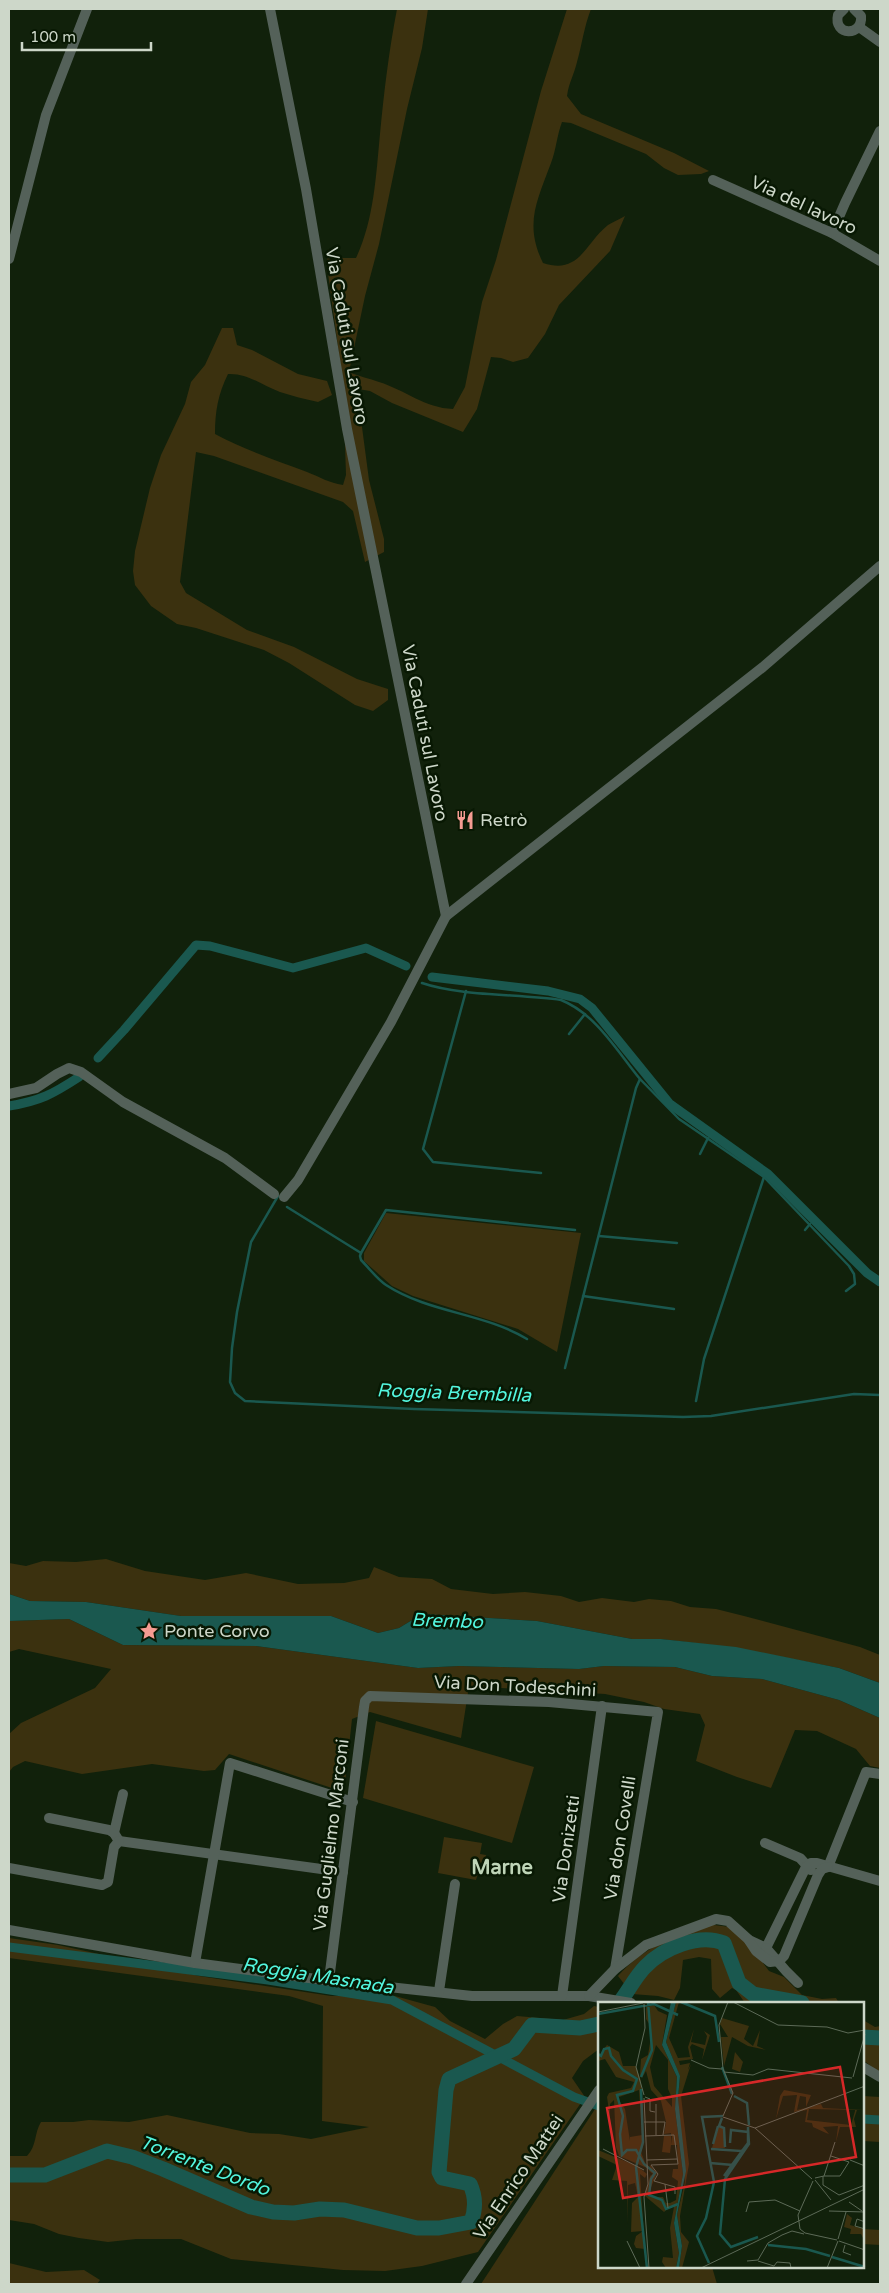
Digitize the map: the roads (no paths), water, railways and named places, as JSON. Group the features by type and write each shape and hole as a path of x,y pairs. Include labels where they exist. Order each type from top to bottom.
{"street":[{"path":"9,259 46,115 87,9"},
{"name":"Via Caduti sul Lavoro","path":"270,9 306,189 349,439 446,916"},
{"path":"844,9 837,17 840,27 849,32 859,27"},
{"path":"854,9 861,16 859,27"},
{"path":"859,27 880,42"},
{"path":"832,233 852,187 880,132"},
{"name":"Via del lavoro","path":"713,180 832,233 880,261"},
{"path":"284,1197 298,1180 391,1022 446,916 763,667 880,566"},
{"path":"9,1094 36,1088 69,1068 81,1072 123,1102 225,1158 274,1194"},
{"name":"Via Don Todeschini","path":"370,1696 602,1706 658,1712"},
{"name":"Via Guglielmo Marconi","path":"330,1980 364,1707 365,1701 370,1696"},
{"name":"Via Donizetti","path":"562,1996 602,1706"},
{"name":"Via don Covelli","path":"615,1969 658,1712"},
{"path":"195,1963 230,1762 352,1802"},
{"path":"589,1996 615,1969 646,1945 716,1919 728,1920 748,1939 756,1951 770,1962 779,1961 784,1956 818,1875 822,1869 828,1867 866,1772 880,1774"},
{"path":"9,1868 102,1885 108,1882 117,1837 122,1794"},
{"path":"49,1818 105,1829 117,1837 214,1856 343,1872"},
{"path":"765,1844 800,1858 806,1867 818,1875"},
{"path":"766,1948 806,1867 811,1863 818,1863 880,1882"},
{"path":"438,1991 456,1884"},
{"path":"9,1930 195,1963 330,1980 472,1996 589,1996 625,2002"},
{"path":"748,1939 766,1948 798,1983"},
{"path":"864,2068 880,2077"},
{"name":"Via Enrico Mattei","path":"466,2284 596,2092"}],"water":[{"name":"Brembo","path":"9,1594 30,1601 86,1602 181,1616 331,1616 378,1633 399,1628 422,1614 537,1621 632,1639 661,1639 736,1647 839,1668 880,1683 880,1718 839,1700 762,1679 712,1676 675,1667 604,1666 579,1669 459,1666 418,1668 256,1646 123,1645 69,1619 9,1621"}],"waterway":[{"name":"Roggia Brembilla","path":"98,1058 196,945 210,946 293,968 366,948 406,966"},
{"name":"Roggia Brembilla","path":"432,977 548,991 580,999 592,1008 670,1104 768,1174 867,1273 880,1282"},
{"path":"422,983 472,993 561,1000 585,1014 605,1034 640,1079"},
{"path":"466,991 423,1149 433,1162 541,1173"},
{"path":"569,1034 585,1014"},
{"name":"Roggia Brembilla","path":"9,1106 46,1096 79,1077"},
{"path":"565,1368 636,1088 640,1079 679,1119 764,1177 849,1266 854,1274 855,1284 846,1291"},
{"path":"700,1154 708,1138"},
{"path":"696,1401 704,1359 764,1177"},
{"name":"Roggia Brembilla","path":"278,1196 251,1242 237,1312 230,1382 235,1393 245,1401 414,1409 683,1417 711,1416 854,1394 880,1395"},
{"path":"287,1207 361,1253 386,1210 575,1230"},
{"path":"805,1230 810,1224"},
{"path":"599,1236 677,1243"},
{"path":"361,1253 361,1260 376,1277 403,1294 420,1302 510,1330 527,1339"},
{"path":"583,1296 674,1309"},
{"name":"Torrente Dordo","path":"620,2002 638,1975 661,1954 682,1944 704,1940 724,1943 739,1983 753,1994 797,2002"},
{"name":"Roggia Masnada","path":"9,1947 268,1980 392,2000 574,2097 598,2106"},
{"name":"Torrente Dordo","path":"9,2175 45,2175 107,2151 132,2157 251,2207 273,2212 294,2213 320,2209 344,2210 417,2228 439,2228 471,2222 475,2203 470,2184 442,2178 439,2172 446,2090 449,2079 514,2049 532,2025 580,2028 598,2024"},
{"name":"Torrente Dordo","path":"864,2037 880,2038"},
{"name":"Roggia Masnada","path":"864,2119 880,2120"}],"place":[{"name":"Retrò","path":"465,820"},
{"name":"Ponte Corvo","path":"149,1631"}],"district":[{"name":"Marne","path":"502,1867"}]}
